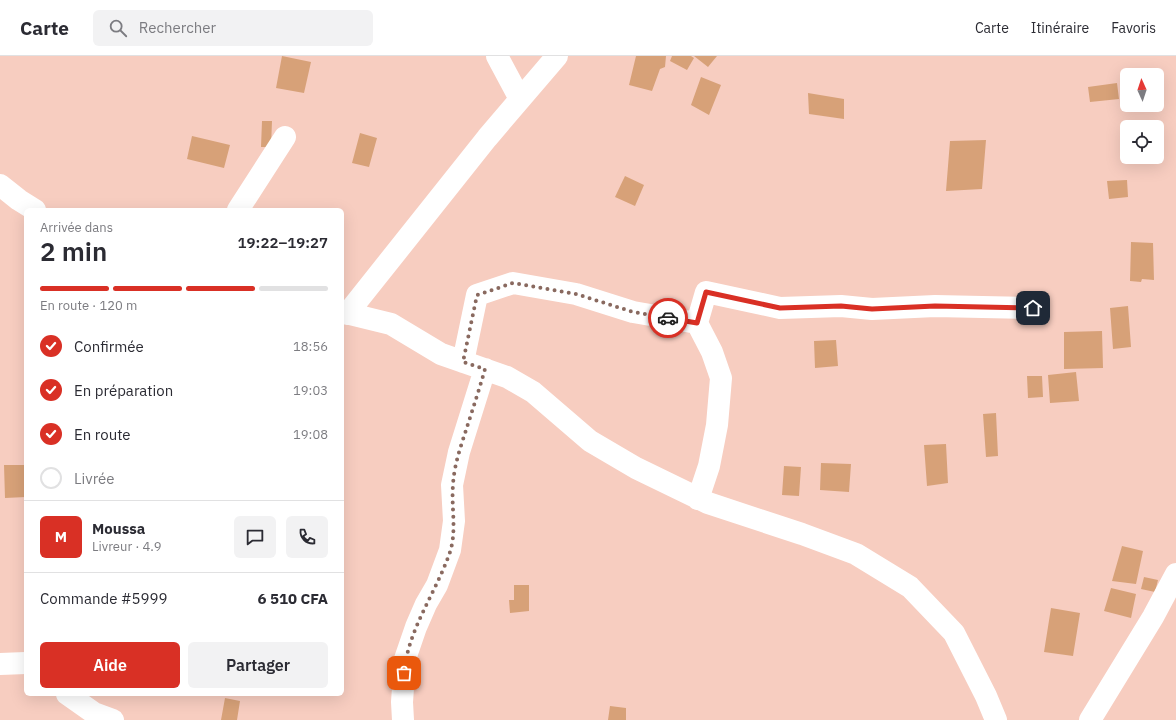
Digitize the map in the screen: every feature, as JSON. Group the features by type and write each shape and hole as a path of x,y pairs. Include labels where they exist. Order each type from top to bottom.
{"street":[{"path":"497,56 520,99"},
{"path":"557,56 487,138 345,313 391,324 441,354 507,377 533,392 590,441 636,468 708,503 802,534 856,554 910,587 954,633 986,696 996,720"},
{"path":"239,208 285,137"},
{"path":"0,184 19,200 32,208"},
{"path":"463,362 477,295 513,283 576,294 633,312 697,323"},
{"path":"698,498 709,466 717,425 721,378 712,352 697,323 706,292 780,308 841,306 872,309 935,306 1033,308"},
{"path":"403,720 402,702 405,659 416,627 426,604 437,585 450,550 454,521 452,485 459,452 485,369"},
{"path":"1090,720 1153,617 1176,574"},
{"path":"0,664 24,663"},
{"path":"70,696 94,713 113,720"}],"building":[{"path":"282,56 311,62 304,93 276,88"},
{"path":"636,56 666,56 665,67 660,69 652,91 629,85"},
{"path":"672,56 691,56 694,58 687,70 670,61"},
{"path":"694,56 717,56 708,67"},
{"path":"701,77 721,85 709,115 691,105"},
{"path":"1117,83 1119,99 1090,102 1088,87"},
{"path":"808,93 844,99 844,119 809,114"},
{"path":"262,121 272,121 271,147 261,147"},
{"path":"360,133 377,138 369,167 352,163"},
{"path":"192,136 230,145 224,168 187,159"},
{"path":"986,140 982,189 946,191 950,141"},
{"path":"625,176 644,185 635,206 615,197"},
{"path":"1127,180 1128,197 1109,199 1107,181"},
{"path":"1131,242 1153,243 1154,280 1142,279 1141,282 1130,281"},
{"path":"1128,306 1131,347 1113,349 1110,308"},
{"path":"1102,331 1103,368 1064,369 1064,332"},
{"path":"836,340 838,366 815,368 814,341"},
{"path":"1076,372 1079,401 1050,403 1048,375"},
{"path":"1027,376 1042,376 1043,397 1028,398"},
{"path":"996,413 998,456 986,457 983,414"},
{"path":"946,444 948,483 927,486 924,445"},
{"path":"821,463 851,464 849,492 820,490"},
{"path":"4,465 24,465 24,497 5,498"},
{"path":"784,466 801,467 799,496 782,495"},
{"path":"1122,546 1143,551 1136,584 1112,581"},
{"path":"1144,577 1158,580 1155,592 1141,589"},
{"path":"514,585 529,585 529,611 510,613 509,600 514,600"},
{"path":"1111,588 1136,594 1131,618 1104,611"},
{"path":"1051,608 1080,613 1073,656 1044,652"},
{"path":"225,698 240,701 237,720 221,720"},
{"path":"610,706 626,708 626,720 608,720"}],"way so far":[{"path":"404,673 405,659 416,627 426,604 437,585 450,550 454,521 452,485 459,452 485,369 463,362 477,295 513,283 576,294 633,312 668,318"}],"route":[{"path":"668,318 697,323 706,292 780,308 841,306 872,309 935,306 968,308 1033,308"}]}
